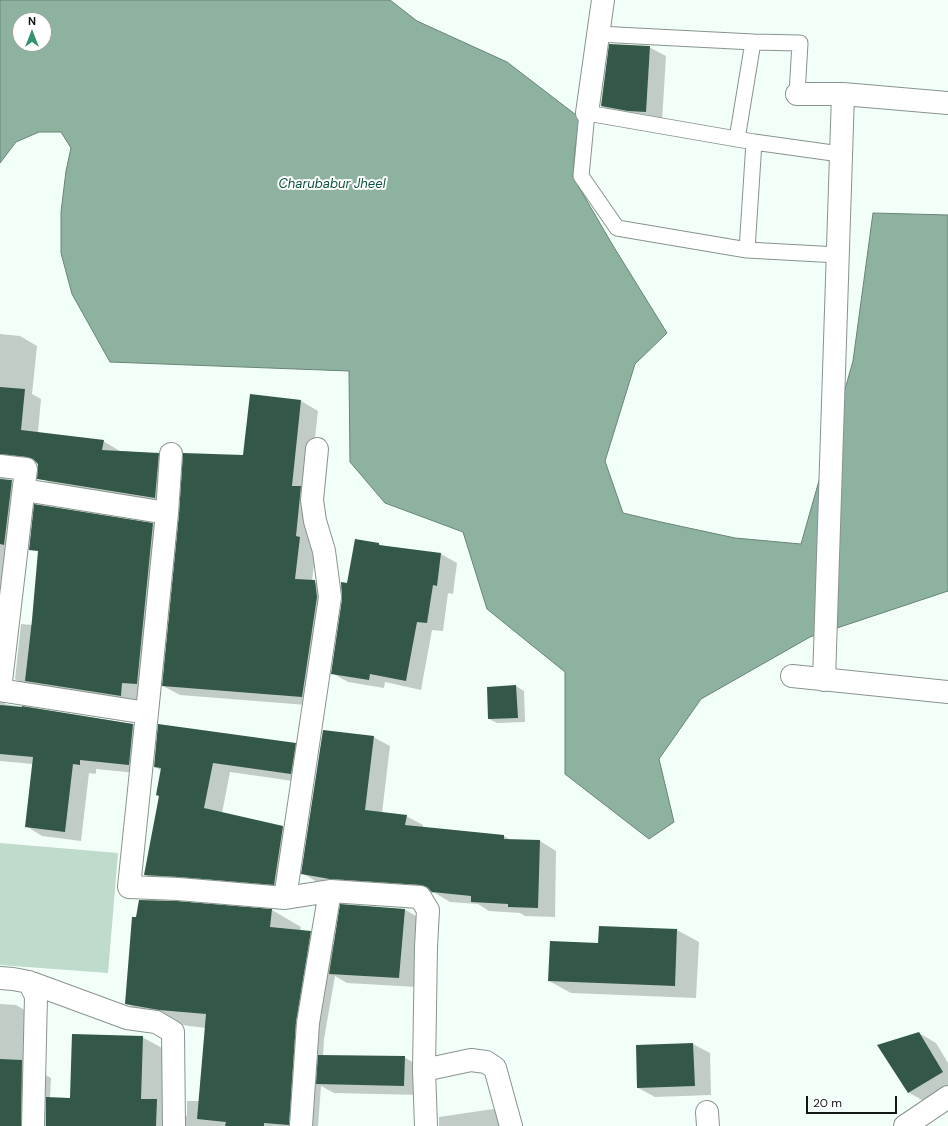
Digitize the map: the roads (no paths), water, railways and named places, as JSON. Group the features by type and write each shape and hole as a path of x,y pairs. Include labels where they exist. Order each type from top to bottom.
{"street":[{"path":"587,113 603,0"},
{"path":"797,94 843,94 948,103"},
{"path":"824,680 843,94"},
{"path":"285,898 330,597 324,551 314,521 312,500 317,448"},
{"path":"171,454 167,513 129,887 178,888 285,898 330,891 420,897 428,910 424,1070 426,1126"},
{"path":"0,466 26,469 0,690 147,713"},
{"path":"24,490 167,513"},
{"path":"792,676 948,692"},
{"path":"301,1126 308,1023 330,891"},
{"path":"0,978 29,982 128,1018 156,1022 173,1032 174,1126"},
{"path":"29,982 36,996 32,1126"},
{"path":"424,1070 471,1060 486,1062 491,1065 495,1068 511,1126"},
{"path":"905,1126 948,1097"}],"lane":[{"path":"598,34 800,43 797,94"},
{"path":"738,139 753,42"},
{"path":"838,255 747,250 617,228 581,176 587,113 754,142 840,154"},
{"path":"747,250 754,142"}],"water":[{"name":"Charubabur Jheel","path":"0,0 390,0 417,21 507,62 580,118 575,148 573,177 667,333 635,364 605,461 623,513 735,538 801,544 853,361 873,213 948,215 948,591 810,637 701,699 659,759 674,822 649,839 565,774 565,672 487,609 463,532 385,503 350,462 349,371 110,362 72,294 61,253 61,212 66,171 71,148 61,132 39,132 16,142 0,163"}]}
